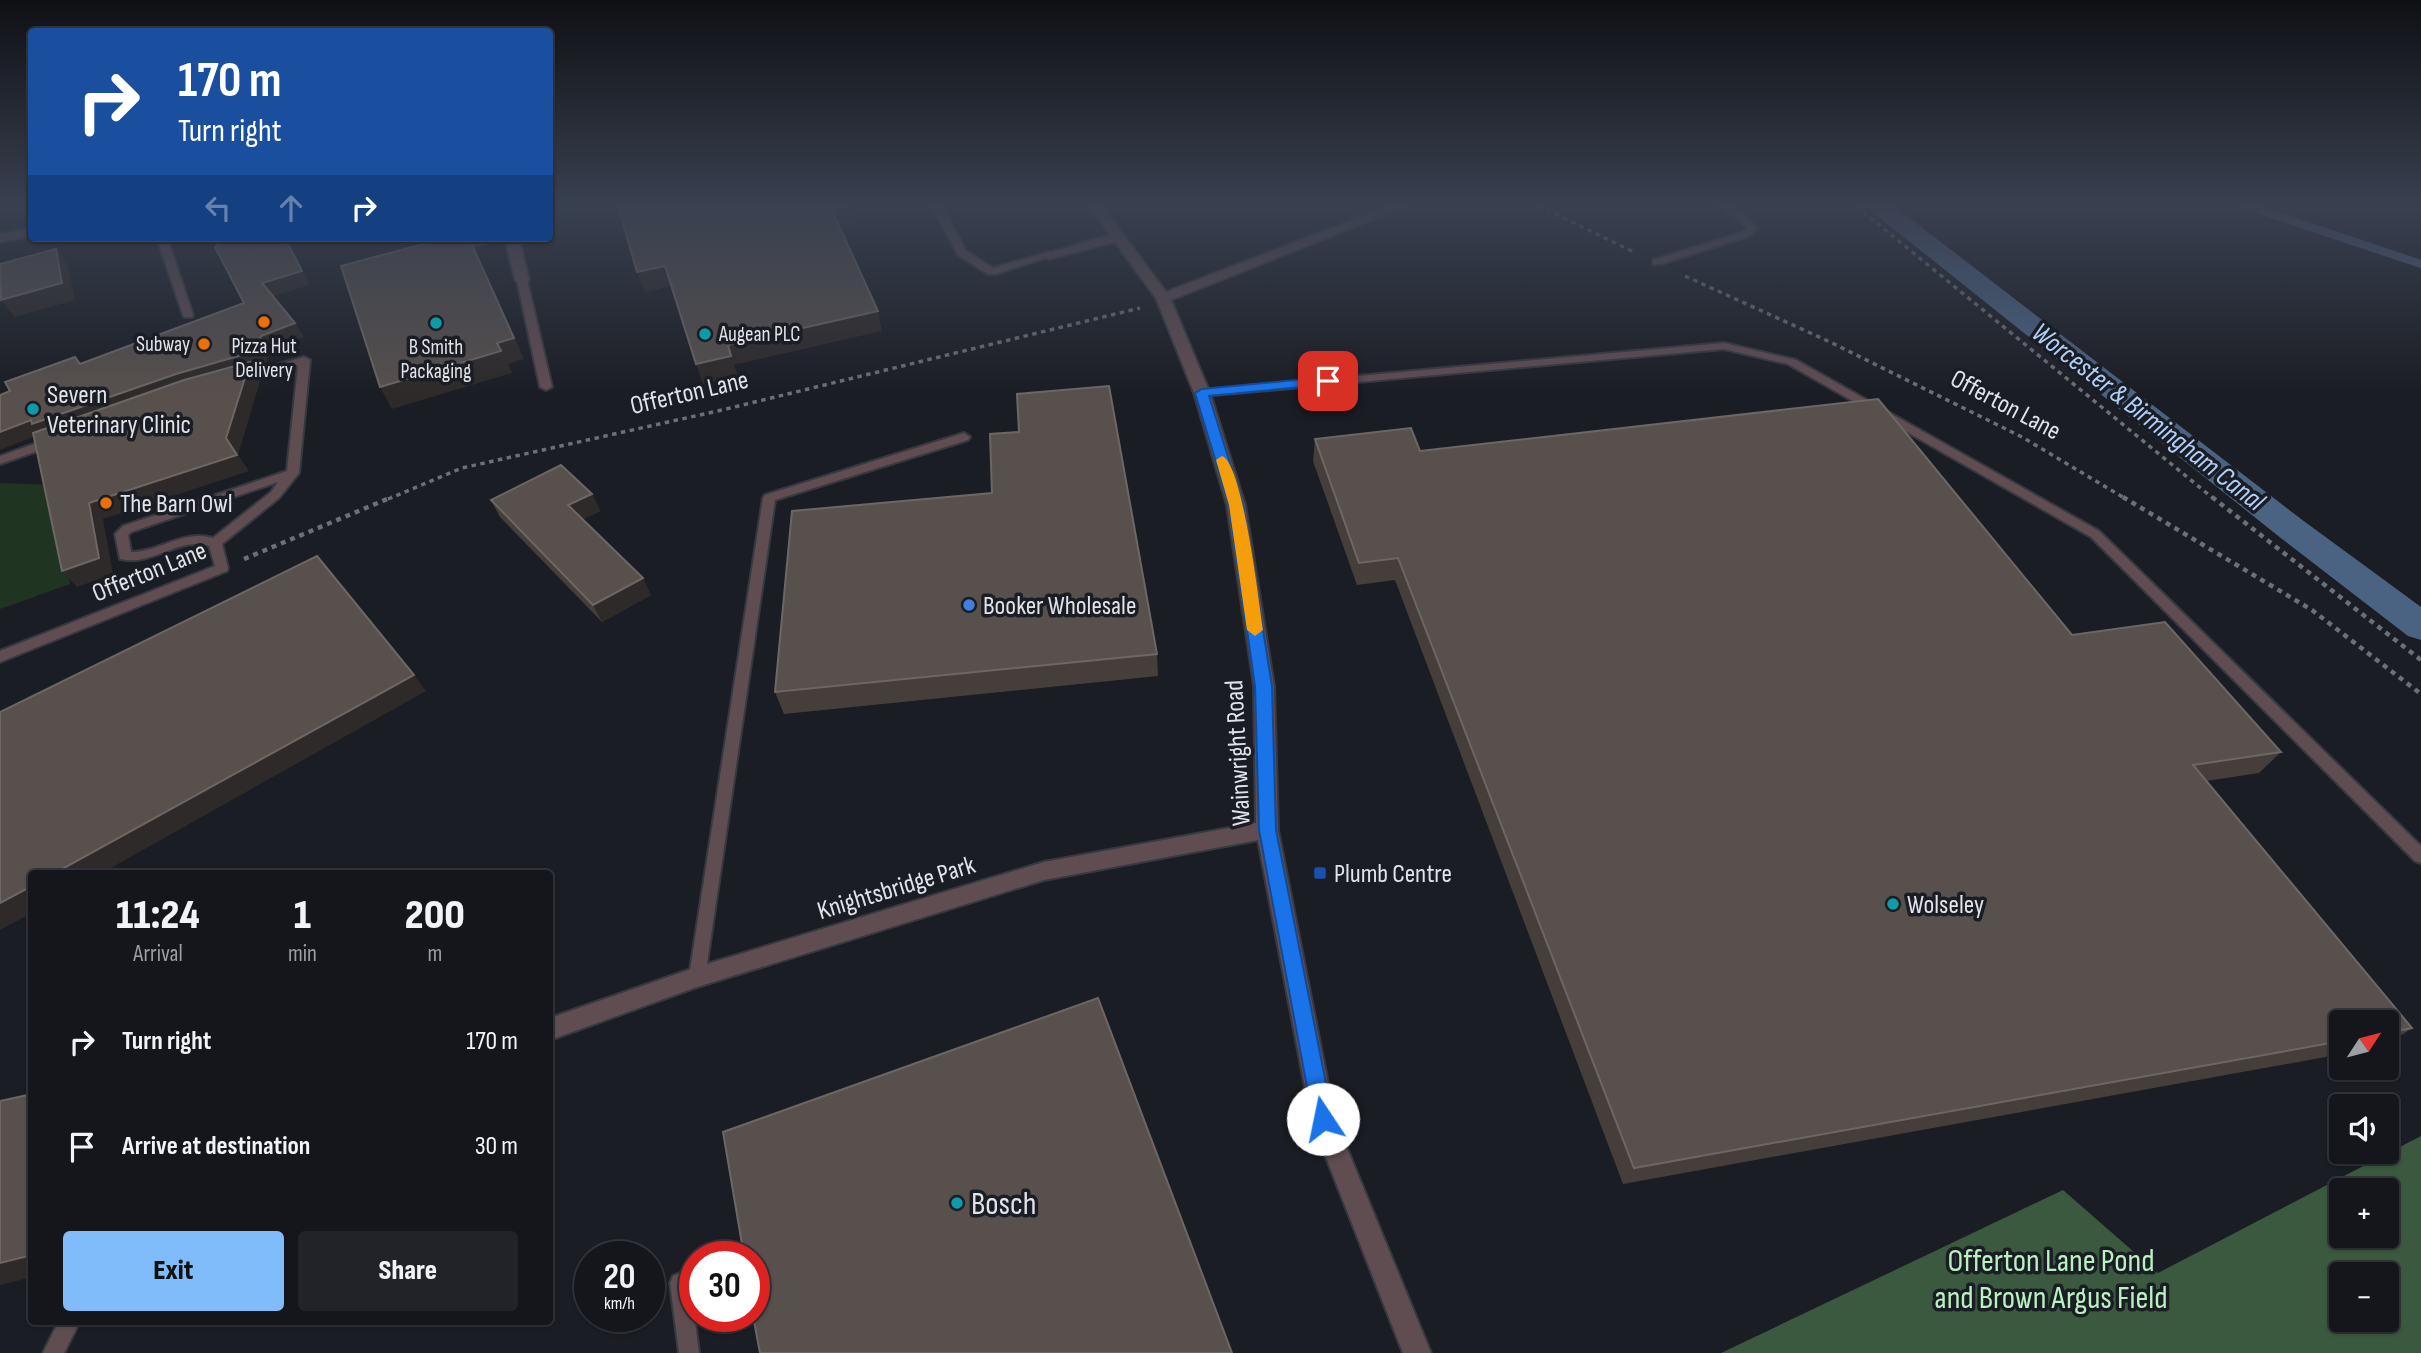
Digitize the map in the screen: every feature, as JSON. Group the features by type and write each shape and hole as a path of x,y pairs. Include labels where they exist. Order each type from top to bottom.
{"street":[{"path":"519,269 522,280"},
{"name":"Wainwright Road","path":"1143,269 1163,298 1202,393 1236,505 1264,686 1267,830 1323,1119 1417,1353"},
{"path":"1163,298 1237,269"},
{"name":"Knightsbridge Park","path":"553,1028 697,976 1044,871 1267,830"}],"lane":[{"path":"173,269 188,315"},
{"path":"522,280 546,387"},
{"path":"1202,393 1724,346 1792,362 2095,534 2421,856"},
{"path":"215,543 275,495 293,472 304,359 229,381"},
{"path":"0,460 64,437"},
{"path":"697,976 769,498 964,437"},
{"path":"222,568 215,543 205,538 189,539 136,558 125,556 121,534 127,529 293,472"},
{"name":"Offerton Lane","path":"0,657 222,568"},
{"path":"53,1353 68,1325"},
{"path":"686,1332 689,1353"}],"path":[{"name":"Offerton Lane","path":"1672,269 1828,341 2022,437 2312,610 2421,694"},
{"path":"1933,269 2268,543 2421,660"},
{"name":"Offerton Lane","path":"222,568 462,468 748,403 1136,309 1163,298"}],"green space":[{"path":"0,483 53,485 70,584 0,609"},
{"name":"Offerton Lane Pond and Brown Argus Field","path":"2421,1136 2421,1353 1721,1353 2063,1190 2158,1273 2329,1184 2329,1248 2399,1248 2399,1178 2340,1178 2367,1164 2399,1164 2399,1147"}],"building":[{"path":"0,269 60,269 62,283 1,300"},
{"path":"226,269 301,269 262,283 295,323 261,336 256,351 176,374 32,424 31,420 0,432 0,395 10,391 5,382 75,357 80,364 244,303"},
{"name":"B Smith Packaging","path":"342,269 483,269 514,338 497,343 501,351 380,387"},
{"path":"666,269 859,269 878,311 728,345 731,356 696,364"},
{"path":"250,362 226,438 237,455 89,503 99,558 62,571 33,433 184,380"},
{"name":"Booker Wholesale","path":"1109,386 1157,654 775,692 792,511 992,493 990,434 1019,432 1017,394"},
{"name":"Wolseley","path":"1878,399 2072,635 2165,622 2281,752 2193,765 2397,1010 2329,1010 2329,1043 1634,1168 1398,558 1359,563 1315,439 1411,428 1420,451"},
{"path":"561,465 592,494 568,505 643,578 593,605 491,500"},
{"path":"317,556 414,675 60,870 28,870 28,888 0,903 0,712"},
{"name":"Bosch","path":"1098,998 1232,1353 760,1353 756,1332 770,1332 770,1241 741,1241 723,1132"},
{"name":"Wolseley","path":"2399,1012 2412,1028 2399,1031"},
{"path":"28,1095 28,1256 0,1263 0,1101"}],"waterway":[{"name":"Worcester & Birmingham Canal","path":"1959,269 2289,527 2421,626"}],"slow traffic":[{"path":"1222,460 1236,505 1255,630"}],"place":[{"name":"Pizza Hut Delivery","path":"264,322"},
{"name":"B Smith Packaging","path":"436,323"},
{"name":"Augean PLC","path":"705,334"},
{"name":"Subway","path":"204,344"},
{"name":"Severn Veterinary Clinic","path":"33,409"},
{"name":"The Barn Owl","path":"106,503"},
{"name":"Booker Wholesale","path":"969,605"},
{"name":"Plumb Centre","path":"1320,873"},
{"name":"Wolseley","path":"1893,904"},
{"name":"Bosch","path":"957,1203"}],"route":[{"path":"1323,1119 1267,830 1264,686 1236,505 1202,393 1328,381"}]}
